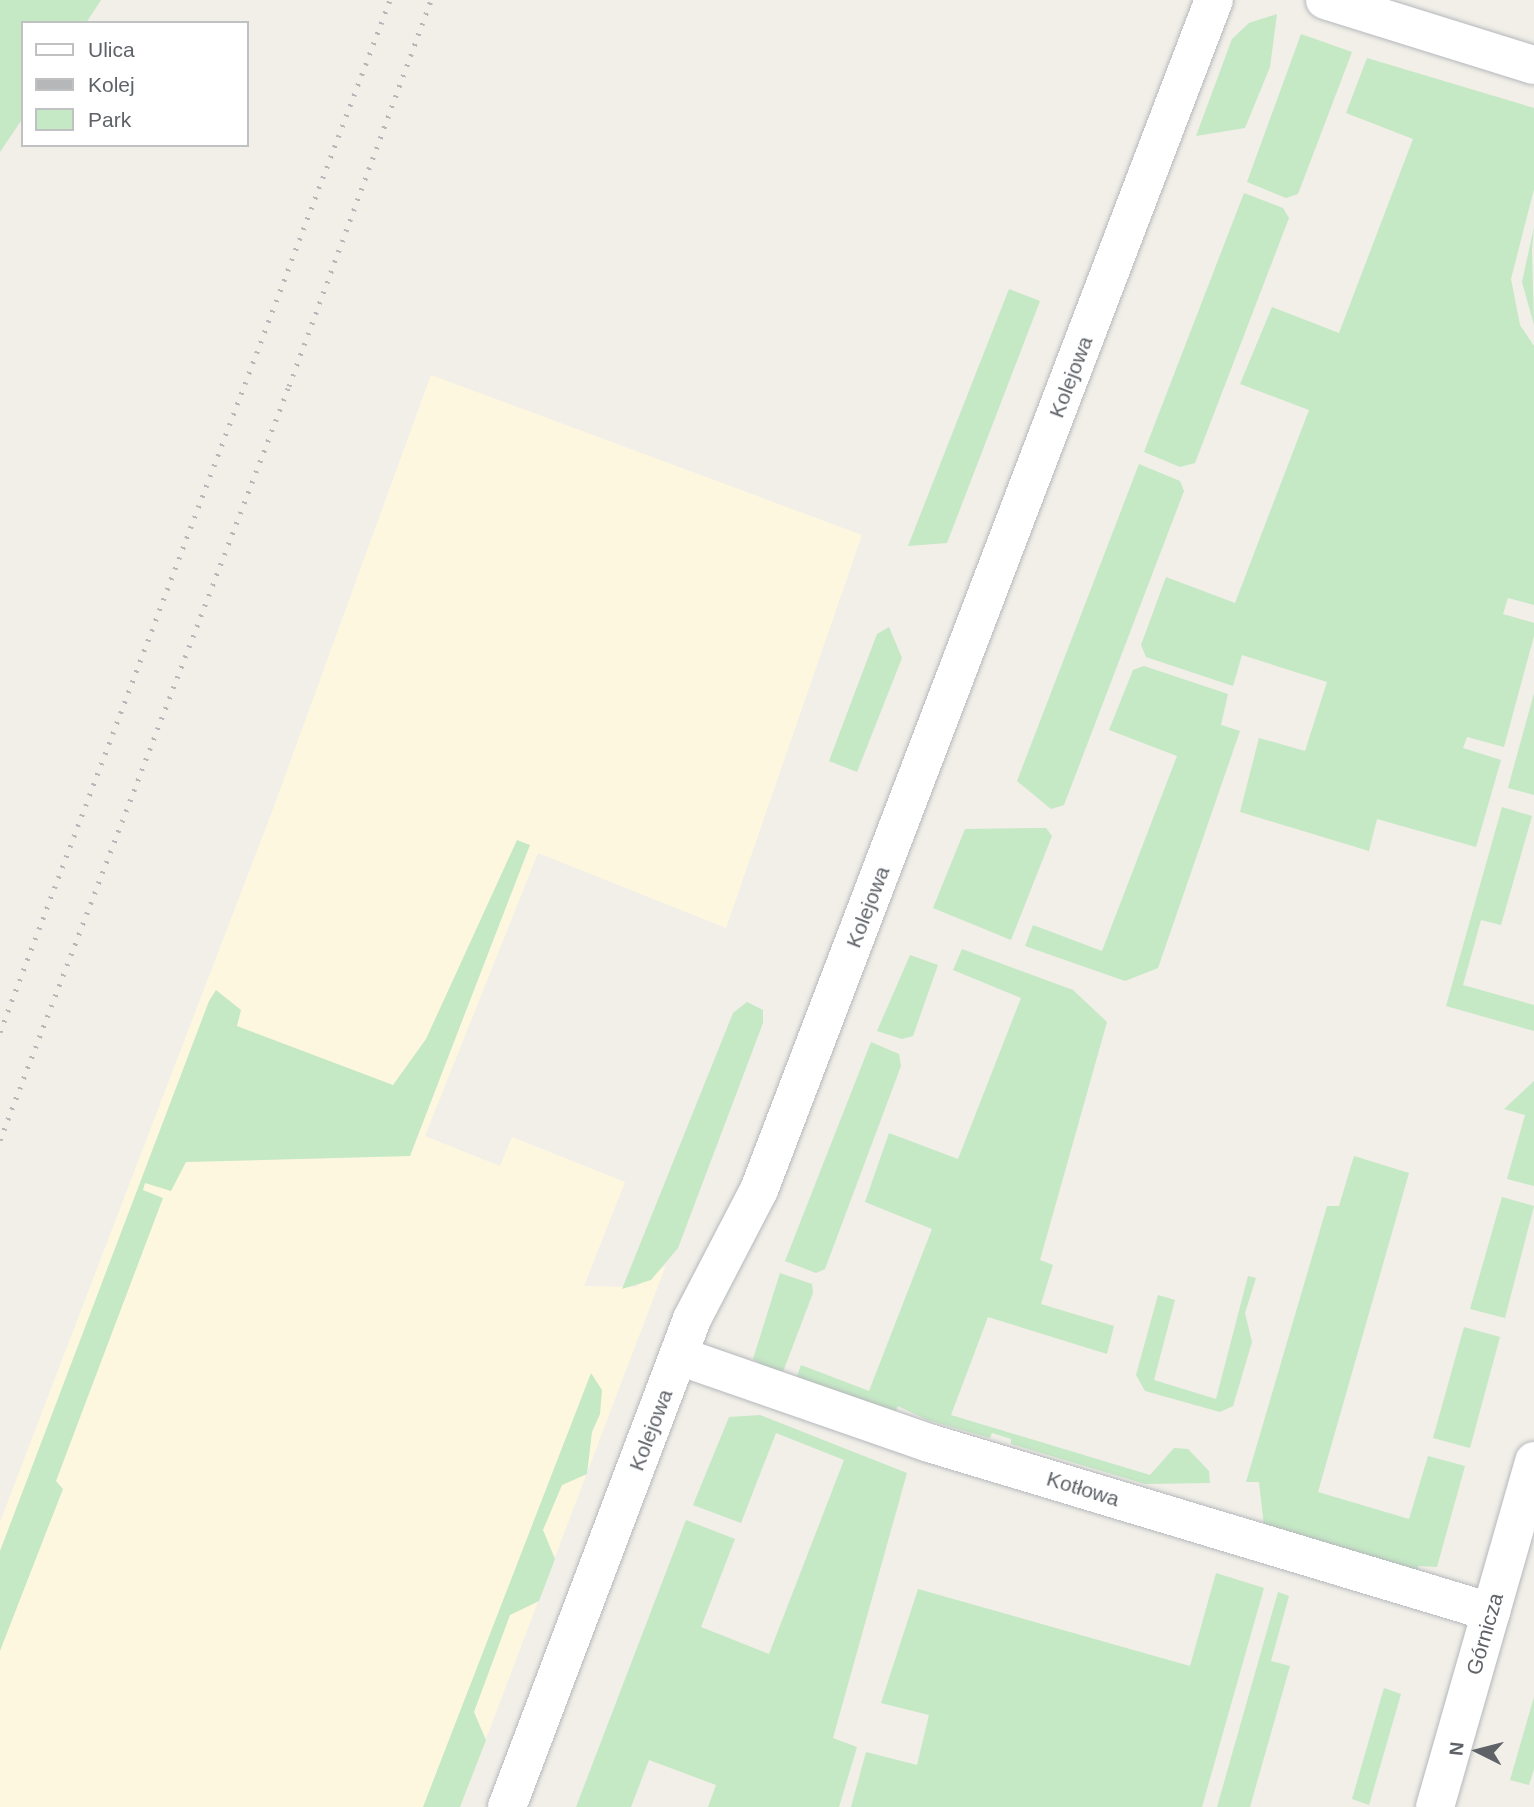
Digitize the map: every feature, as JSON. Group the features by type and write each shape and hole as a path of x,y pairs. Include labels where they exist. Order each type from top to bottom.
{"street":[{"name":"Kolejowa","path":"507,1807 692,1319 759,1190 1214,0"},
{"path":"1325,0 1534,65"},
{"name":"Kotłowa","path":"679,1356 929,1443 1491,1612"},
{"name":"Górnicza","path":"1435,1807 1534,1461"}],"shaded area":[{"path":"431,375 862,535 726,928 538,853 425,1136 500,1166 512,1137 625,1182 584,1286 636,1287 666,1265 460,1807 0,1807 0,1522 273,809"}],"green space":[{"path":"0,0 101,0 87,21 21,21 21,121 0,152"},
{"path":"1277,14 1270,67 1245,128 1196,136 1232,39 1249,23"},
{"path":"1301,34 1352,52 1298,194 1286,198 1247,182"},
{"path":"1367,58 1534,108 1534,189 1511,279 1520,325 1534,346 1534,605 1508,598 1503,614 1534,623 1534,636 1504,747 1467,737 1463,748 1501,760 1476,847 1377,819 1369,851 1240,812 1259,738 1305,751 1327,682 1242,655 1233,686 1146,657 1141,645 1166,577 1235,603 1309,410 1240,384 1272,307 1339,333 1413,139 1346,113"},
{"path":"1244,193 1283,208 1289,218 1195,463 1180,467 1144,452"},
{"path":"1534,227 1532,251 1534,325 1522,282"},
{"path":"1009,289 1040,301 947,543 908,546"},
{"path":"1139,464 1180,481 1184,491 1064,805 1051,809 1017,781"},
{"path":"889,627 902,658 857,772 829,761 877,634"},
{"path":"1144,666 1228,694 1221,725 1240,731 1158,968 1125,981 1025,946 1033,925 1102,951 1177,756 1109,730 1133,670"},
{"path":"1534,693 1534,795 1508,788"},
{"path":"1502,807 1532,816 1501,925 1481,920 1463,985 1534,1005 1534,1031 1446,1006"},
{"path":"1046,828 1052,836 1011,940 933,908 965,829"},
{"path":"517,840 530,845 410,1156 186,1162 171,1191 145,1183 143,1190 163,1198 56,1481 63,1489 0,1651 0,1551 209,1001 216,990 241,1010 237,1026 393,1085 426,1039"},
{"path":"962,949 1073,990 1107,1022 1040,1260 1053,1265 1041,1304 1114,1326 1107,1354 988,1317 951,1415 1150,1475 1174,1448 1188,1449 1209,1471 1210,1483 1145,1484 1011,1444 1011,1439 992,1433 990,1438 927,1420 898,1406 892,1420 794,1384 801,1365 869,1391 932,1229 865,1202 889,1133 958,1159 1021,998 953,970"},
{"path":"910,955 938,965 913,1036 902,1039 877,1031"},
{"path":"747,1002 763,1010 763,1023 678,1248 651,1280 622,1289 733,1013"},
{"path":"871,1042 899,1054 901,1066 825,1269 816,1273 785,1261"},
{"path":"1534,1081 1534,1186 1507,1179 1525,1115 1504,1109"},
{"path":"1354,1156 1409,1173 1318,1492 1409,1519 1428,1456 1465,1466 1437,1567 1418,1566 1420,1580 1264,1526 1259,1482 1246,1482 1327,1206 1339,1206"},
{"path":"1502,1197 1534,1206 1505,1318 1470,1309"},
{"path":"780,1273 812,1284 813,1293 781,1377 753,1359"},
{"path":"1248,1276 1256,1278 1245,1313 1252,1342 1233,1406 1220,1412 1145,1391 1136,1375 1158,1295 1175,1300 1154,1380 1216,1399"},
{"path":"1464,1327 1500,1337 1470,1448 1433,1438"},
{"path":"591,1373 602,1390 600,1414 592,1432 587,1474 562,1485 543,1530 555,1559 539,1601 510,1615 474,1712 486,1740 460,1807 423,1807"},
{"path":"760,1415 907,1473 833,1738 857,1747 839,1807 708,1807 716,1785 649,1760 631,1807 576,1807 686,1520 735,1539 701,1627 769,1654 844,1460 776,1433 741,1523 693,1505 729,1417"},
{"path":"1216,1573 1264,1588 1202,1807 851,1807 866,1752 917,1765 929,1715 881,1703 918,1589 1190,1666"},
{"path":"1278,1592 1289,1596 1271,1661 1290,1666 1250,1807 1217,1807"},
{"path":"1384,1688 1401,1694 1369,1805 1352,1799"},
{"path":"1534,1697 1534,1769 1529,1785 1510,1780"}],"railway":[{"path":"0,1032 390,0"},
{"path":"0,1140 289,386 431,0"}]}
